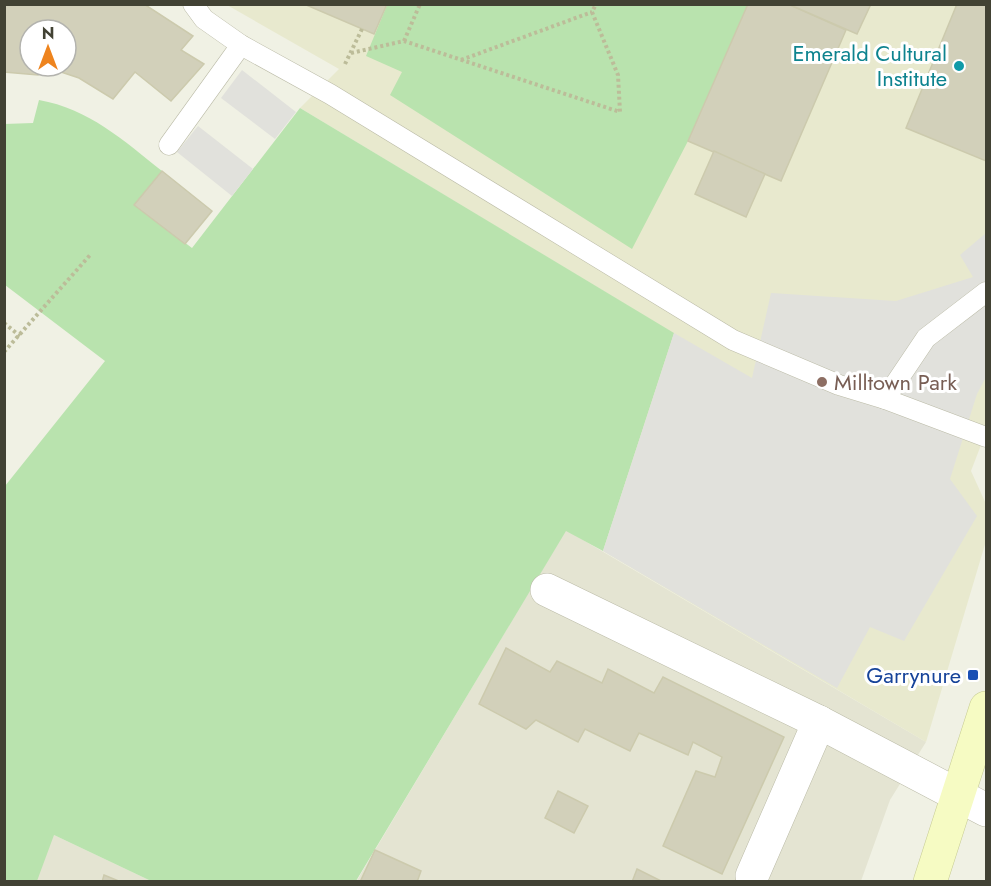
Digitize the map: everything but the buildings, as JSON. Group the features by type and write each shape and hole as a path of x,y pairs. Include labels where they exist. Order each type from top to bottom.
{"main road":[{"path":"930,882 987,708"}],"street":[{"path":"547,590 819,722 987,810"},
{"path":"752,876 819,722"}],"lane":[{"path":"193,4 204,19 241,45 330,94 733,340 839,385 885,399 987,437"},
{"path":"169,145 241,45"},
{"path":"885,399 926,338 987,292"}],"path":[{"path":"404,41 420,4"},
{"path":"461,60 592,12 596,4"},
{"path":"351,53 404,41 620,112 618,75 592,12"},
{"path":"330,94 362,29"},
{"path":"4,352 91,254"},
{"path":"4,323 20,336"}],"shaded area":[{"name":"Milltown Park","path":"227,5 986,5 986,432 971,471 986,504 986,541 926,742 603,551 673,333 300,108 339,69"},
{"path":"242,70 296,112 275,139 221,98"},
{"path":"198,126 253,169 232,196 177,152"},
{"path":"986,233 986,377 977,394 950,479 977,516 904,641 870,627 837,688 603,551 674,333 752,378 771,293 896,301 973,277 960,255"},
{"path":"566,530 926,742 890,800 861,881 356,882"},
{"path":"4,811 54,835 151,881 5,881"}],"green space":[{"path":"387,5 748,5 688,141 632,249 390,95 402,72 366,56"},
{"path":"39,100 57,104 90,118 119,137 162,171 135,205 192,248 300,108 674,333 603,551 566,531 356,881 151,881 54,835 37,881 5,881 5,486 105,361 5,285 4,124 33,123"}],"place":[{"name":"Emerald Cultural Institute","path":"959,66"},
{"name":"Milltown Park","path":"822,382"},
{"name":"Garrynure","path":"973,675"}]}
